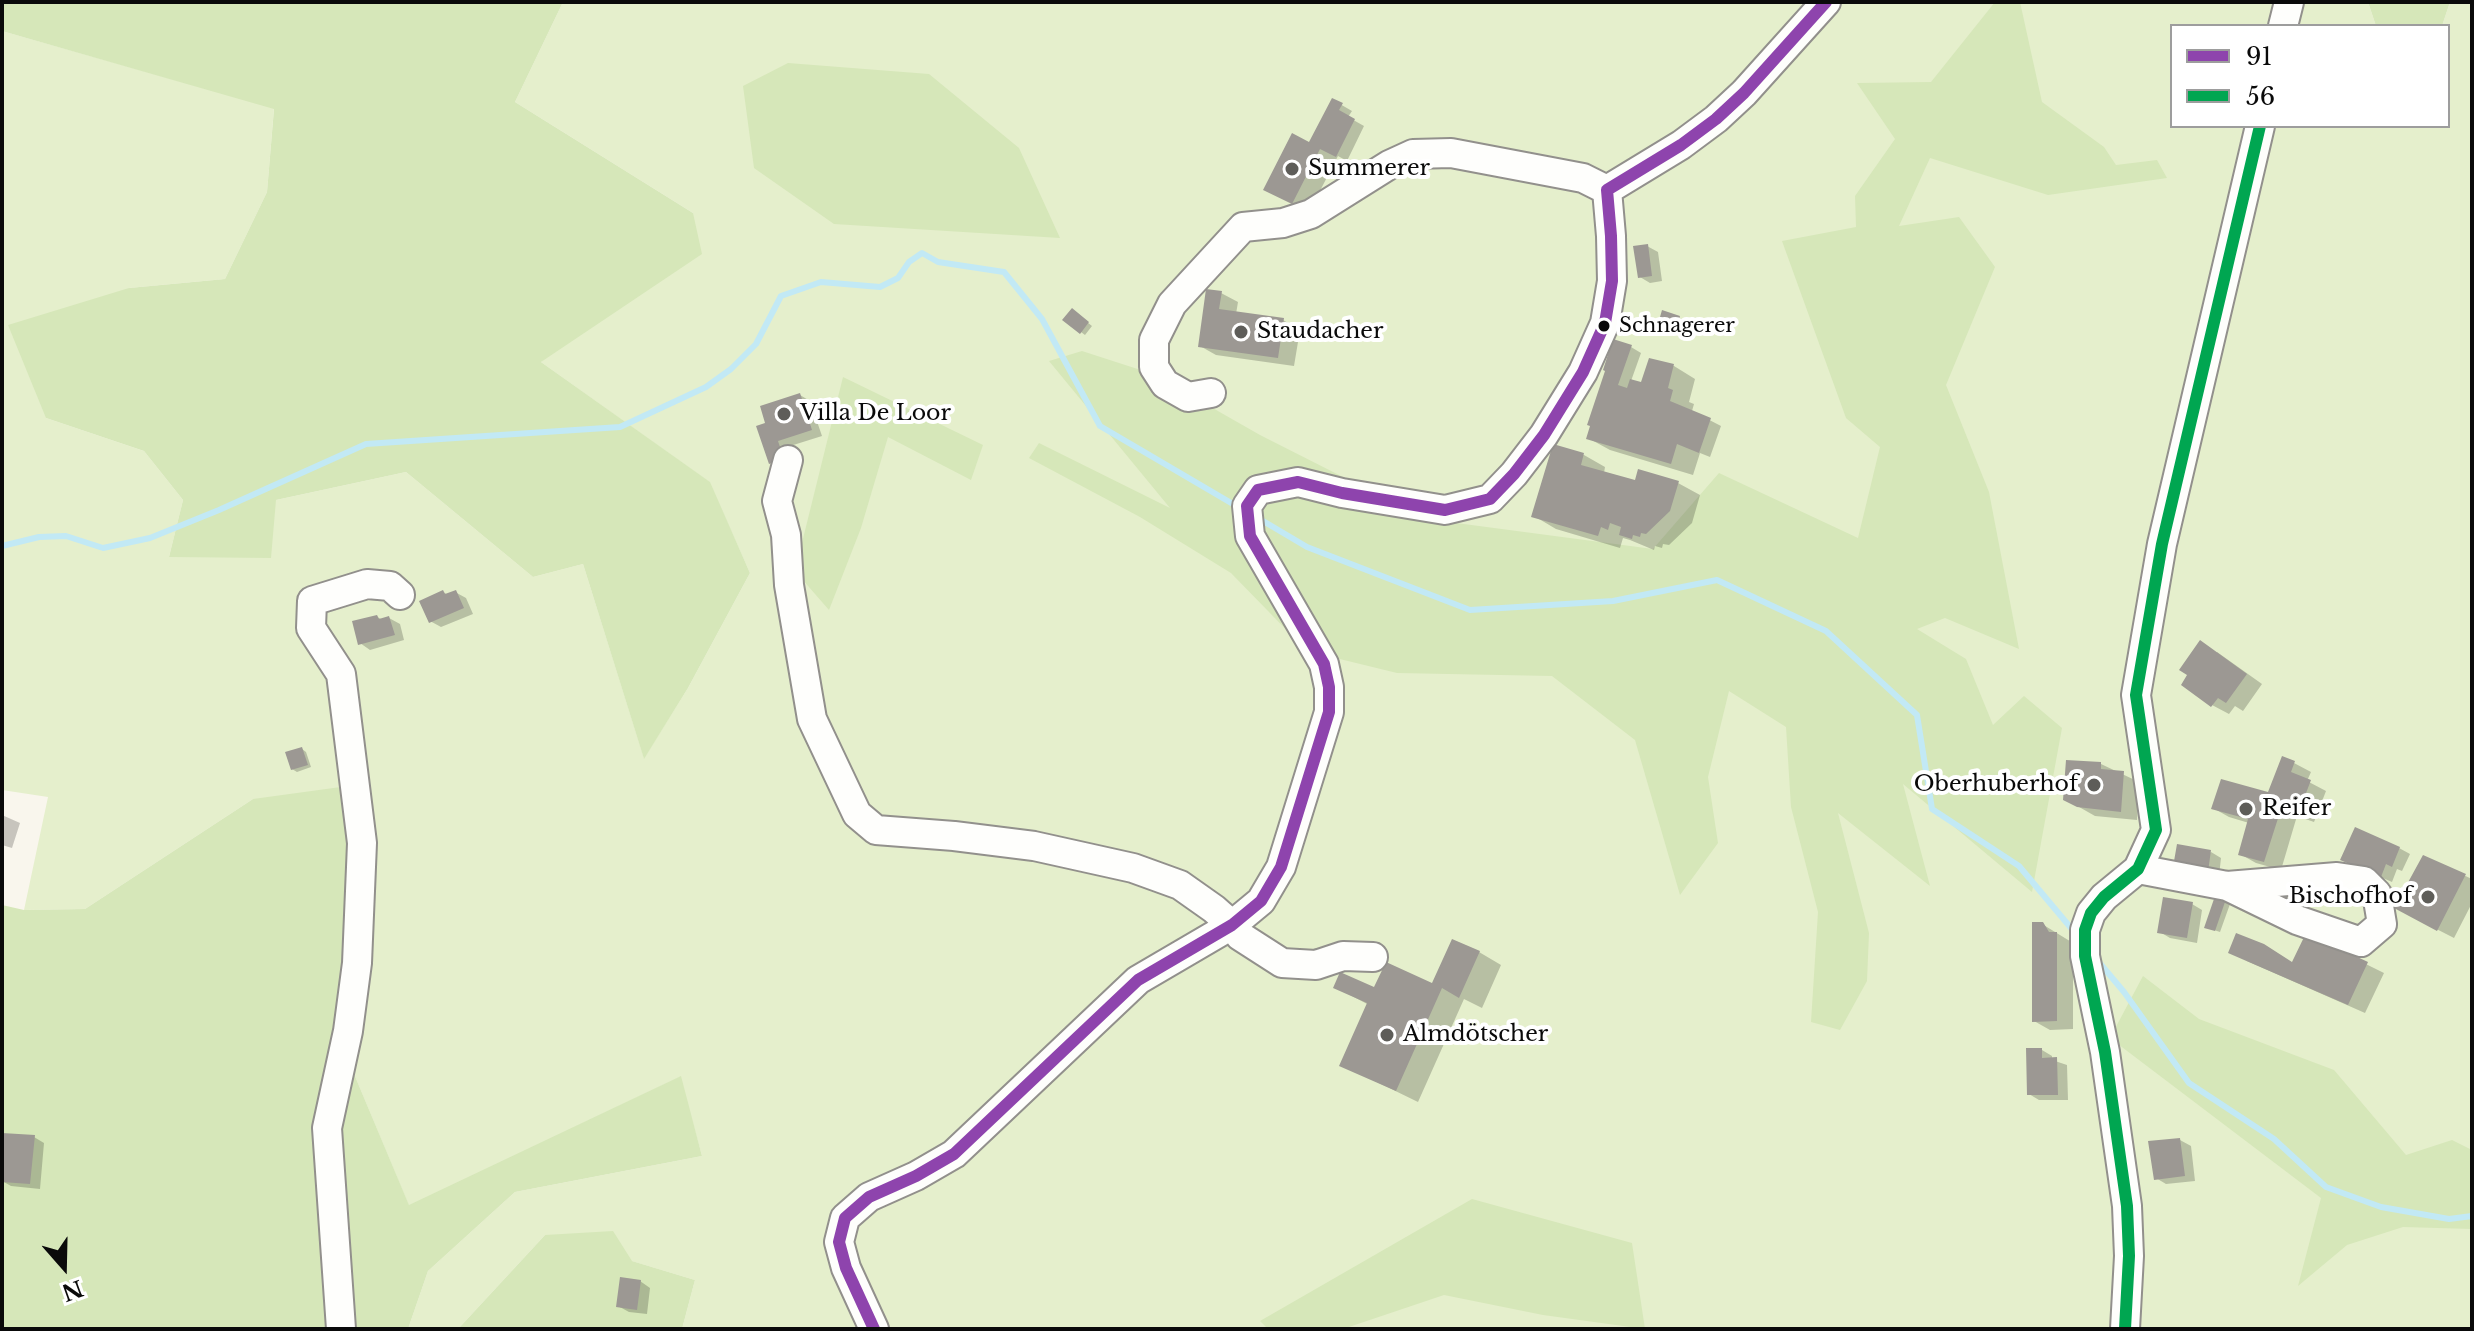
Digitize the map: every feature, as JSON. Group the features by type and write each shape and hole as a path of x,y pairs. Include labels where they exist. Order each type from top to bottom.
{"street":[{"path":"1607,190 1681,145 1716,119 1744,93 1826,2"},
{"path":"2284,24 2289,2"},
{"path":"2125,1329 2129,1256 2127,1206 2105,1052 2085,943 2091,913 2104,897 2138,869 2156,830 2136,695 2162,544 2260,128"},
{"path":"1211,393 1188,397 1165,384 1154,367 1154,340 1172,304 1243,227 1283,223 1311,214 1389,165 1413,154 1451,153 1583,178 1607,190"},
{"path":"874,1329 846,1268 839,1242 845,1218 869,1197 916,1176 954,1154 1138,980 1232,925 1261,901 1281,867 1329,712 1329,687 1324,664 1250,536 1248,517 1258,490 1298,482 1342,493 1445,510 1490,499 1544,435 1583,372 1605,323 1612,281 1607,190"},
{"path":"788,460 777,501 786,535 789,585 812,719 857,814 876,830 1034,846 1133,868 1180,885 1232,925 1240,936 1282,963 1316,965 1343,956 1373,957"},
{"path":"341,1329 327,1128 348,1031 357,963 362,843 341,674 311,628 312,601 367,584 390,586 400,595"},
{"path":"2138,869 2227,886 2297,920 2361,942 2382,924 2377,894 2364,881 2337,877 2227,886"}],"green space":[{"path":"2,2 563,2 515,102 693,213 702,254 541,362 710,482 750,573 688,688 644,759 583,564 533,577 406,472 276,500 271,558 169,557 183,500 144,451 46,418 8,325 129,288 225,279 267,192 274,109 2,31"},
{"path":"563,2 2368,2 2375,24 2170,24 2170,128 2450,128 2450,24 2443,24 2450,2 2472,2 2472,1329 682,1329 695,1280 545,1235 458,1329 408,1329 428,1271 515,1192 702,1156 680,1077 409,1206 352,1069 253,799 85,909 24,910 48,797 2,790 2,31 274,108 267,192 225,279 129,288 46,418 144,451 183,500 169,557 276,500 406,472 533,577 583,564 644,758 688,688 750,573 709,482 541,362 693,213 515,102"},
{"path":"1995,2 2020,2 2042,102 2104,147 2116,165 2157,160 2167,178 2048,195 1930,158 1899,226 1959,217 1995,267 1946,385 1989,492 2019,649 1945,618 1917,629 1966,659 1993,725 2024,696 2062,728 2032,892 1903,784 1930,886 1838,813 1869,933 1867,981 1840,1030 1811,1022 1818,912 1791,807 1786,727 1729,691 1708,777 1718,843 1680,895 1635,740 1552,676 1397,673 1307,651 1231,573 1140,517 1029,458 1039,443 1170,508 1049,361 1082,351 1153,374 1260,435 1426,519 1653,549 1719,473 1858,538 1880,447 1846,418 1782,241 1856,227 1855,196 1895,139 1857,83 1931,82"},
{"path":"2368,2 2450,2 2443,24 2375,24"},
{"path":"788,63 929,74 1019,148 1060,238 834,224 754,168 743,86"},
{"path":"843,377 983,445 971,480 888,437 861,528 829,610 795,571"},
{"path":"348,786 352,1069 409,1205 681,1076 702,1156 515,1192 428,1271 408,1329 2,1329 2,905 24,910 85,909 253,799"},
{"path":"2143,976 2199,1019 2334,1070 2406,1155 2452,1140 2472,1150 2472,1229 2403,1227 2347,1245 2298,1286 2321,1198 2110,1038"},
{"path":"1472,1199 1632,1243 1645,1329 1543,1315 1444,1295 1343,1329 1268,1329 1260,1321"},
{"path":"613,1231 632,1261 695,1280 682,1329 458,1329 545,1235"}],"building":[{"path":"1332,98 1343,103 1339,110 1355,119 1336,157 1320,149 1292,204 1263,190 1292,133 1309,142"},
{"path":"1648,244 1652,276 1638,278 1633,246"},
{"name":"Staudacher","path":"1206,289 1222,291 1219,309 1284,318 1278,358 1198,347"},
{"path":"1072,308 1089,322 1080,334 1062,320"},
{"path":"1662,310 1680,316 1676,330 1658,324"},
{"name":"Schnagerer","path":"1613,339 1632,345 1618,385 1627,388 1630,379 1641,382 1649,358 1674,364 1668,388 1673,390 1670,401 1711,418 1699,453 1677,444 1671,464 1586,439 1590,426 1587,425"},
{"name":"Villa De Loor","path":"800,393 812,430 778,441 784,459 769,464 756,426 765,423 760,406"},
{"path":"1553,444 1584,453 1581,465 1635,480 1638,469 1679,481 1670,511 1646,534 1641,533 1640,537 1633,535 1632,539 1619,535 1621,527 1610,523 1608,530 1601,527 1598,536 1531,517"},
{"path":"443,590 445,594 456,590 464,608 429,623 419,601"},
{"path":"377,615 379,619 389,616 395,635 358,645 352,621"},
{"path":"2200,640 2247,674 2226,703 2218,698 2211,707 2181,685 2187,675 2179,670"},
{"path":"302,747 308,765 291,770 285,752"},
{"name":"Reifer","path":"2282,756 2295,761 2291,772 2311,780 2298,814 2281,809 2264,862 2238,855 2248,819 2211,809 2221,779 2268,792"},
{"name":"Oberhuberhof","path":"2066,760 2101,762 2101,769 2124,771 2121,812 2077,807 2063,800"},
{"path":"2355,827 2400,847 2392,867 2386,864 2381,877 2340,860"},
{"path":"2177,844 2211,850 2208,872 2173,867"},
{"name":"Bischofhof","path":"2423,855 2466,874 2437,931 2394,908"},
{"path":"2215,896 2226,899 2215,931 2204,928"},
{"path":"2163,897 2193,902 2187,938 2157,933"},
{"path":"2032,922 2043,922 2049,932 2057,932 2057,1021 2032,1022"},
{"path":"2236,933 2264,944 2292,962 2306,933 2368,962 2348,1005 2228,953"},
{"name":"Almdötscher","path":"1452,939 1480,951 1459,998 1442,988 1396,1091 1339,1066 1367,1003 1333,988 1340,972 1374,987 1386,962 1432,983"},
{"path":"2026,1048 2042,1048 2042,1058 2057,1057 2058,1095 2027,1095"},
{"path":"2,1133 35,1135 30,1184 2,1182"},
{"path":"2180,1138 2185,1176 2154,1180 2148,1141"},
{"path":"620,1277 641,1280 637,1310 616,1307"}],"waterway":[{"path":"2,546 39,537 66,536 103,548 150,538 366,444 620,427 706,387 731,369 756,344 781,296 821,282 880,287 898,278 909,262 922,253 938,262 1004,272 1042,319 1100,426 1238,507"},
{"path":"1258,518 1307,547 1470,610 1613,601 1717,580 1826,631 1917,715 1932,809 2019,866 2076,934"},
{"path":"2098,961 2189,1083 2274,1139 2326,1187 2381,1207 2449,1219 2472,1216"}],"transit line":[{"name":"91","path":"874,1329 846,1268 839,1242 845,1218 869,1197 916,1176 954,1154 1138,980 1232,925 1261,901 1281,867 1329,712 1329,687 1324,664 1250,536 1247,506 1258,490 1298,482 1342,493 1445,510 1490,499 1544,435 1583,372 1605,323 1612,281 1607,190 1681,145 1716,119 1744,93 1826,2"},
{"name":"56","path":"2125,1329 2129,1256 2127,1206 2105,1052 2085,956 2085,930 2091,913 2104,897 2138,869 2156,830 2136,695 2162,544 2260,128"}],"place":[{"name":"Summerer","path":"1292,169"},
{"name":"Schnagerer","path":"1604,326"},
{"name":"Staudacher","path":"1241,332"},
{"name":"Villa De Loor","path":"784,414"},
{"name":"Oberhuberhof","path":"2094,785"},
{"name":"Reifer","path":"2246,809"},
{"name":"Bischofhof","path":"2428,897"},
{"name":"Almdötscher","path":"1387,1035"}]}
